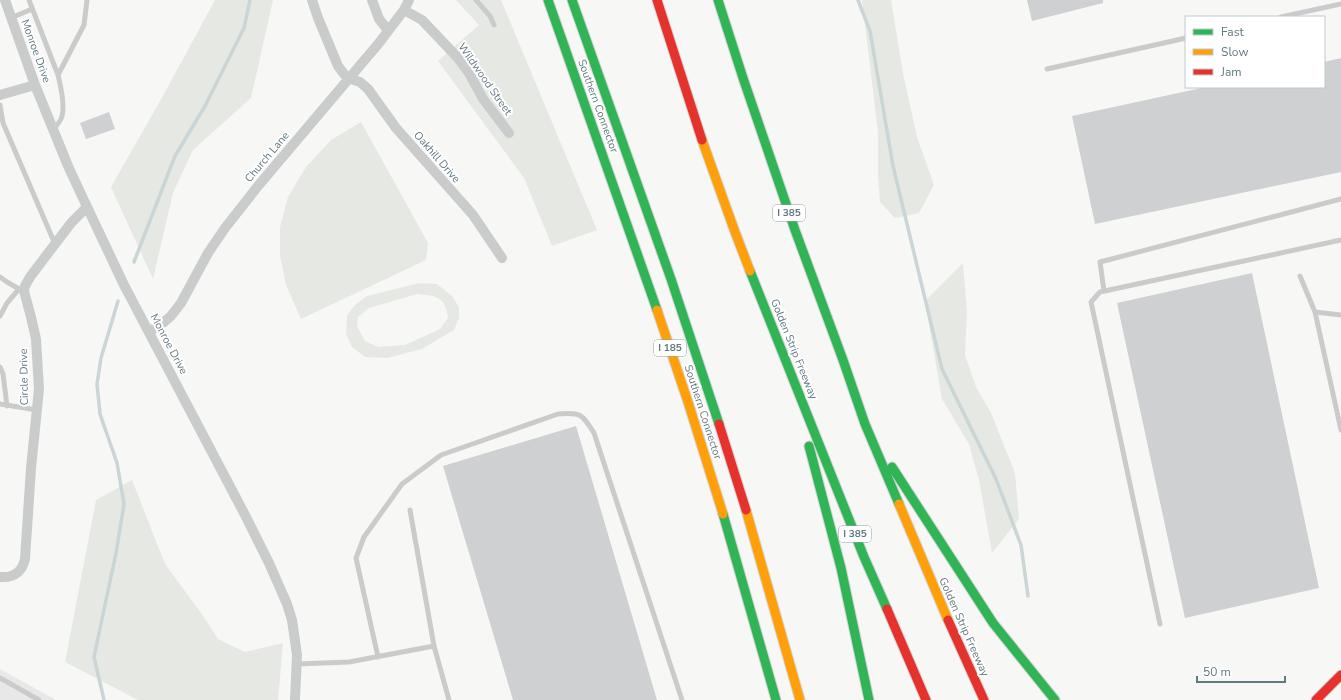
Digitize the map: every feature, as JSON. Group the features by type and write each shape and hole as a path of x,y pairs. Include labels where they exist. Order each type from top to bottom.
{"main road":[{"name":"Southern Connector","path":"548,0 646,276 688,403 747,594 776,700"},
{"name":"Southern Connector","path":"572,0 685,322 724,439 748,516 800,700"},
{"name":"Golden Strip Freeway","path":"658,0 698,128 735,232 864,557 926,700"},
{"name":"Golden Strip Freeway","path":"718,0 795,230 865,424 933,586 984,700"},
{"path":"788,367 841,568 869,700"},
{"path":"865,424 993,623 1055,700"},
{"path":"1316,700 1341,675"}],"street":[{"name":"Monroe Drive","path":"5,0 35,85 68,166 124,285 242,508 287,604 292,620 295,638 297,664 295,700"},
{"path":"312,0 338,66 348,78"},
{"path":"372,0 379,19 388,30"},
{"name":"Church Lane","path":"149,332 164,322 181,303 208,253 224,228 348,78 379,43 404,10 409,0"},
{"name":"Wildwood Street","path":"404,10 422,20 458,58 469,73 482,99 509,133"},
{"name":"Oakhill Drive","path":"348,78 360,82 368,89 396,128 472,215 502,258"},
{"path":"0,95 35,85"},
{"path":"22,290 30,277 71,223 88,207"},
{"name":"Circle Drive","path":"0,577 17,574 24,565 31,468 39,389 36,339 31,317 22,290"}],"lane":[{"path":"29,0 58,75 62,92 62,116 53,130"},
{"path":"58,75 84,25 87,0"},
{"path":"476,0 490,16 494,25"},
{"path":"1286,16 1341,4"},
{"path":"11,18 32,9"},
{"path":"1047,69 1185,38"},
{"path":"0,105 2,124 55,244"},
{"path":"1104,291 1100,262 1341,199"},
{"path":"1160,624 1091,302 1100,292 1104,291 1341,240"},
{"path":"1300,276 1315,312 1341,430"},
{"path":"0,277 22,290 7,303 0,316"},
{"path":"1315,312 1341,315"},
{"path":"0,367 3,374 7,406"},
{"path":"0,404 37,410"},
{"path":"378,657 356,558 364,537 402,484 441,455 558,414 572,413 584,417 594,433 682,700"},
{"path":"410,510 434,646 449,700"},
{"path":"297,664 349,662 434,646"},
{"path":"0,678 39,700"}],"shaded area":[{"path":"215,0 273,0 251,98 193,150 173,193 153,279 111,187"},
{"path":"456,0 501,0 597,230 552,246 524,178 438,61 479,25"},
{"path":"862,0 891,0 903,73 917,137 934,185 919,213 895,218 880,202 878,177 878,132"},
{"path":"361,122 428,243 426,260 301,319 286,285 280,256 280,227 288,197 306,167 331,140"},
{"path":"963,263 967,311 965,355 976,387 991,413 1015,473 1019,519 992,553 979,480 969,444 942,399 925,301"},
{"path":"419,283 437,284 452,296 459,307 459,318 454,330 422,349 387,358 365,357 352,347 346,334 347,315 356,304 367,296","holes":["417,294 439,298 445,305 448,318 440,329 405,345 378,347 365,341 357,326 358,317 369,308"]},
{"path":"132,480 165,564 218,639 245,652 283,643 278,700 138,700 65,662 96,500"},
{"path":"0,669 56,700 0,700"}],"building":[{"path":"1027,0 1103,0 1103,3 1032,21"},
{"path":"1341,58 1341,172 1095,224 1072,116 1201,88 1325,88 1325,62"},
{"path":"109,112 115,129 86,139 80,123"},
{"path":"1252,273 1319,588 1185,618 1117,303"},
{"path":"576,426 657,700 513,700 443,466"}],"waterway":[{"path":"134,262 175,156 205,106 244,28 250,0"},
{"path":"858,0 870,31 893,166 942,369 996,479 1021,545 1028,596"},
{"path":"104,700 94,657 116,553 124,504 117,463 100,414 97,384 101,358 118,301"}],"traffic: fast":[{"path":"548,0 657,310"},
{"path":"572,0 671,279 719,424"},
{"path":"718,0 795,230 865,424 899,504"},
{"path":"750,271 864,557 887,609"},
{"path":"809,446 841,568 869,700"},
{"path":"892,467 993,623 1055,700"},
{"path":"723,514 776,700"}],"traffic: slow":[{"path":"702,140 750,271"},
{"path":"657,310 723,514"},
{"path":"899,504 948,620"},
{"path":"746,510 800,700"}],"traffic: jam":[{"path":"657,0 702,140"},
{"path":"719,424 746,510"},
{"path":"887,609 926,700"},
{"path":"948,620 984,700"},
{"path":"1316,700 1341,675"}]}
